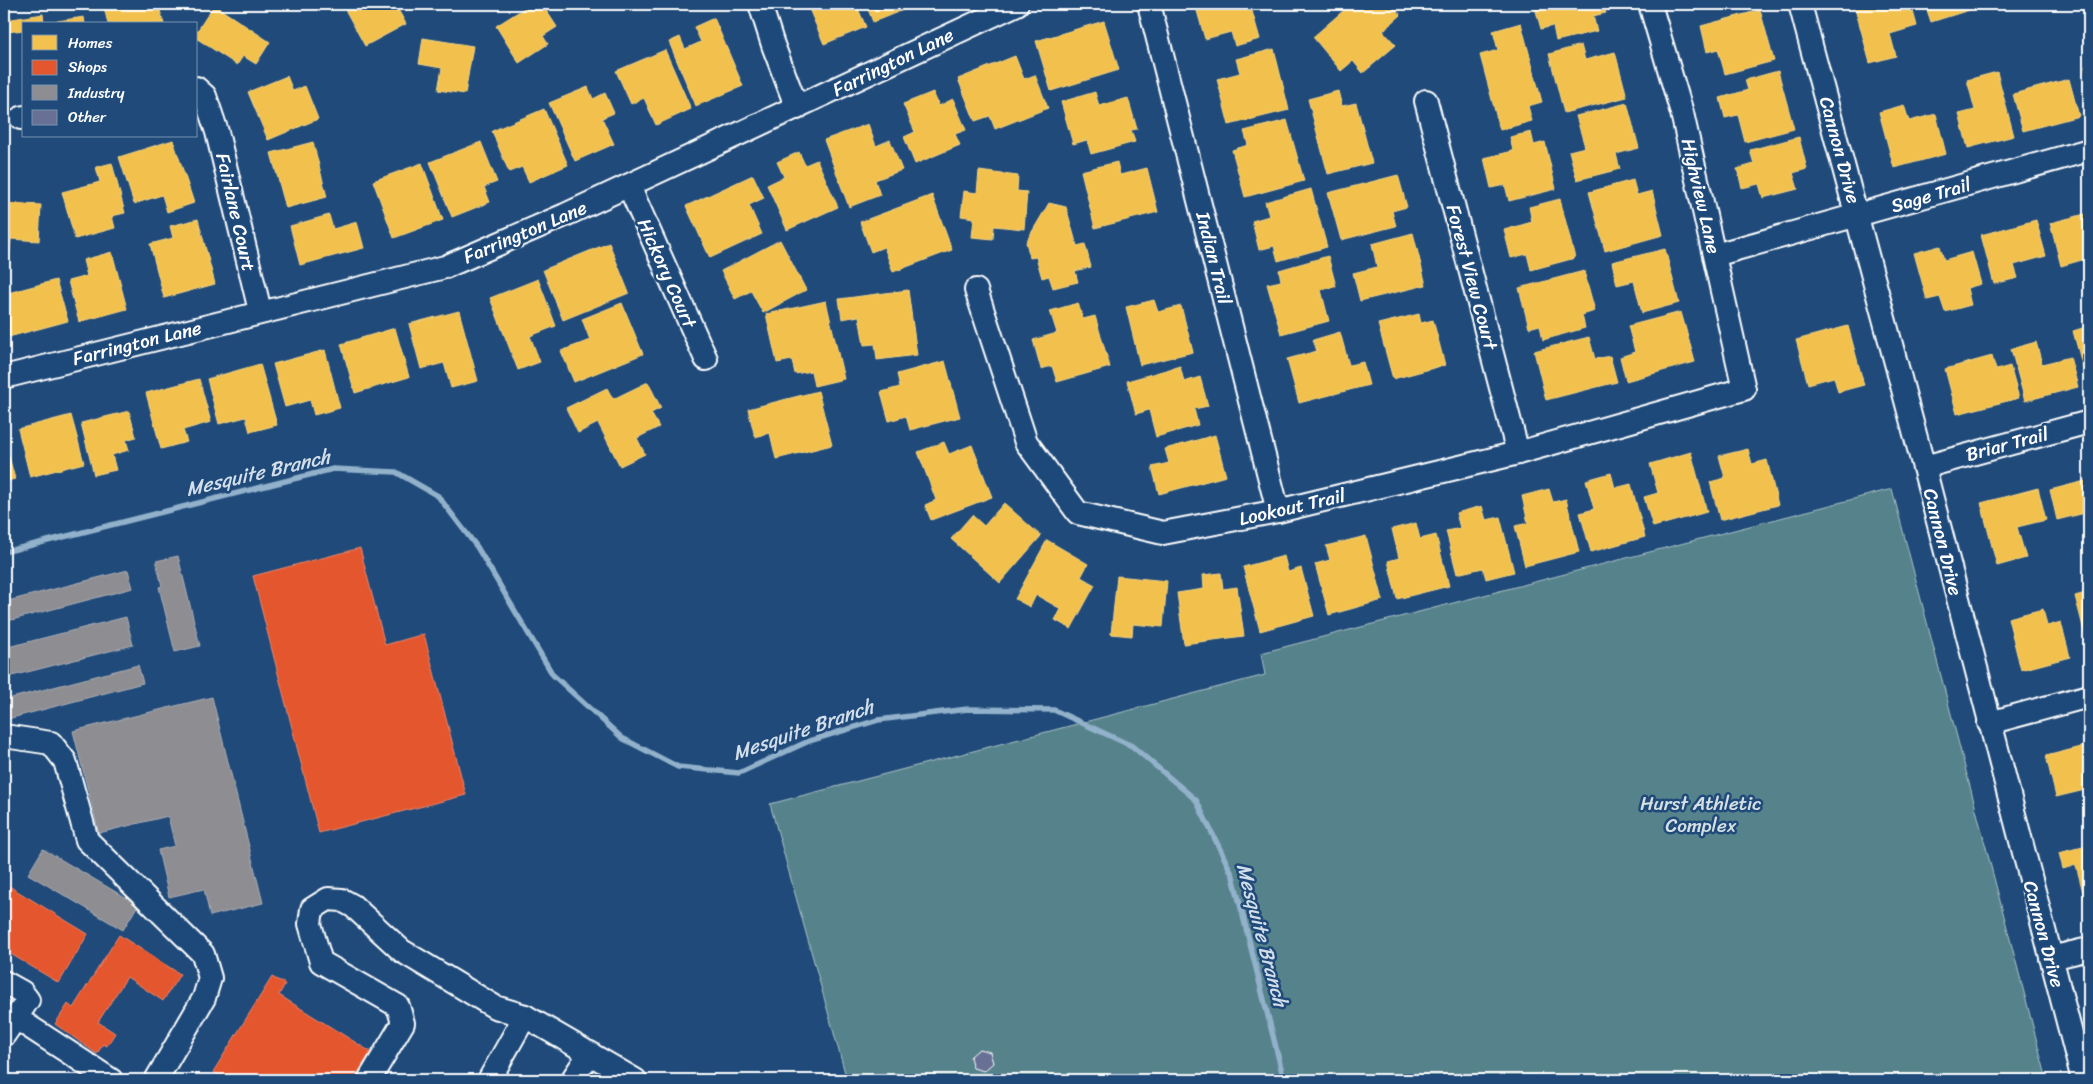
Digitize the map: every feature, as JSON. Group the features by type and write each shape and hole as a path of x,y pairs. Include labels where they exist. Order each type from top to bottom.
{"street":[{"path":"760,4 772,45 798,108"},
{"name":"Farrington Lane","path":"4,377 445,267 629,186 1017,4"},
{"name":"Indian Trail","path":"1149,4 1278,512"},
{"name":"Highview Lane","path":"1650,4 1682,113 1744,390"},
{"name":"Cannon Drive","path":"1800,4 1858,216 2083,1080"},
{"name":"Fairlane Court","path":"198,90 205,96 217,132 260,312"},
{"name":"Forest View Court","path":"1426,102 1518,453"},
{"name":"Sage Trail","path":"1715,255 2089,150"},
{"name":"Hickory Court","path":"629,186 706,359"},
{"name":"Lookout Trail","path":"976,290 1026,442 1078,513 1162,533 1278,512 1518,453 1744,390"},
{"name":"Briar Trail","path":"1924,467 2089,422"},
{"path":"1989,723 2089,696"},
{"path":"4,736 51,743 65,761 87,840 203,954 210,978 204,998 156,1080"},
{"path":"368,1080 403,1024 402,1014 398,1006 321,962 310,924 312,909 328,899 342,900 353,906 402,951 495,1007 525,1016 635,1080"},
{"path":"2051,958 2089,949"},
{"path":"4,982 22,992 28,1000 10,1027 111,1080"},
{"path":"489,1080 525,1016"},
{"path":"572,1080 590,1053"}],"green space":[{"name":"Hurst Athletic Complex","path":"1892,489 2047,1080 847,1080 770,804 1265,675 1261,653"}],"building: Homes":[{"path":"115,4 158,4 163,22 108,22 104,7"},
{"path":"342,4 395,4 406,24 365,46"},
{"path":"531,4 542,4 557,27 543,36 548,44 519,63 496,26"},
{"path":"807,4 856,4 866,27 824,44"},
{"path":"866,4 918,4 873,22"},
{"path":"1195,4 1250,4 1260,39 1235,46 1231,32 1205,39"},
{"path":"1351,4 1391,4 1401,15 1383,31 1396,45 1363,73 1353,61 1341,71 1313,37"},
{"path":"1534,4 1603,4 1606,13 1593,16 1597,31 1556,41 1553,26 1541,29"},
{"path":"1870,4 1911,4 1917,26 1890,34 1896,56 1870,63 1855,8"},
{"path":"1925,4 1981,4 1982,6 1931,22"},
{"path":"214,5 270,42 256,64 243,56 237,65 198,39 198,30"},
{"path":"1760,10 1774,61 1725,74 1718,49 1707,52 1701,26"},
{"path":"43,14 44,22 22,22 22,30 7,32 6,20"},
{"path":"84,17 85,22 51,22"},
{"path":"714,18 743,86 696,106 669,42 680,37 685,49 701,42 694,27"},
{"path":"1104,21 1119,70 1051,91 1036,41"},
{"path":"1521,23 1542,102 1528,106 1532,121 1500,130 1480,55 1498,50 1493,31"},
{"path":"423,38 473,46 465,94 438,90 442,68 419,64"},
{"path":"1581,45 1585,60 1615,52 1627,97 1564,113 1549,54"},
{"path":"1274,49 1289,110 1229,125 1217,79 1240,73 1236,59"},
{"path":"665,50 691,109 656,125 644,98 631,104 616,71"},
{"path":"1015,56 1024,79 1035,75 1048,108 995,129 990,116 975,121 958,79"},
{"path":"2089,65 2089,83 2085,66"},
{"path":"1778,71 1794,129 1745,142 1738,115 1725,118 1720,98 1748,90 1745,80"},
{"path":"1997,72 2014,136 1968,148 1959,114 1975,110 1967,80"},
{"path":"287,76 293,91 305,86 318,119 268,140 248,92"},
{"path":"2069,79 2079,116 2023,131 2013,94"},
{"path":"588,87 593,99 605,93 614,113 602,118 614,144 575,161 549,103"},
{"path":"1338,91 1342,106 1356,103 1372,163 1328,174 1308,99"},
{"path":"933,92 939,106 953,99 966,130 955,134 960,145 915,164 904,137 915,132 903,104"},
{"path":"1095,92 1099,106 1128,98 1137,129 1131,130 1135,142 1091,154 1087,140 1073,144 1061,102"},
{"path":"1627,103 1639,148 1616,154 1620,169 1577,180 1569,151 1585,147 1576,116"},
{"path":"1904,105 1909,121 1936,114 1946,154 1894,168 1879,112"},
{"path":"544,109 568,165 529,182 522,167 509,172 492,131"},
{"path":"1287,120 1304,181 1245,197 1232,150 1248,145 1244,131"},
{"path":"868,124 876,146 890,140 902,170 875,180 880,195 849,207 824,140"},
{"path":"1531,132 1534,145 1545,142 1556,189 1509,201 1505,185 1491,188 1484,158 1513,151 1510,137"},
{"path":"1799,137 1807,169 1793,173 1798,189 1763,198 1759,184 1742,188 1737,169 1754,164 1750,150"},
{"path":"173,140 194,203 167,212 162,195 134,204 119,157"},
{"path":"313,142 327,197 286,208 271,153"},
{"path":"481,142 497,182 484,187 490,202 452,217 430,162"},
{"path":"799,152 805,165 817,160 838,207 787,230 767,185 784,177 777,162"},
{"path":"1117,162 1120,175 1147,168 1158,212 1095,228 1081,171"},
{"path":"112,163 125,213 112,216 115,228 75,239 62,192 100,182 96,167"},
{"path":"422,163 443,220 394,238 373,181"},
{"path":"979,171 1018,176 1017,191 1027,192 1024,229 994,226 993,239 972,237 974,218 961,216 964,191 977,193"},
{"path":"753,175 764,198 749,205 762,234 710,258 686,206"},
{"path":"1398,175 1407,207 1392,211 1396,226 1341,240 1328,193"},
{"path":"1633,180 1637,195 1652,191 1663,235 1605,251 1589,192"},
{"path":"1311,189 1327,247 1278,261 1274,246 1259,250 1252,221 1269,216 1265,202"},
{"path":"932,195 952,250 893,272 884,247 871,252 860,222"},
{"path":"1560,199 1575,258 1531,270 1527,254 1511,258 1504,230 1532,222 1529,207"},
{"path":"4,203 41,205 39,241 11,239 9,261 4,261"},
{"path":"1049,203 1066,207 1077,246 1085,244 1091,267 1075,271 1078,282 1053,288 1049,276 1042,278 1036,257 1030,258 1026,242"},
{"path":"2089,213 2089,258 2061,266 2050,223"},
{"path":"329,215 333,229 357,222 364,248 300,265 290,226"},
{"path":"198,219 215,284 164,298 150,244 173,238 170,226"},
{"path":"2036,220 2046,256 2014,265 2018,278 1994,284 1981,235"},
{"path":"1413,233 1426,285 1360,301 1353,273 1377,267 1372,244"},
{"path":"780,240 806,290 763,313 751,291 735,299 721,271"},
{"path":"609,243 629,293 563,320 543,270"},
{"path":"1940,246 1944,260 1972,252 1981,284 1967,288 1971,305 1945,312 1940,297 1927,300 1914,253"},
{"path":"1665,249 1679,303 1642,313 1634,281 1617,285 1612,262"},
{"path":"112,252 127,309 79,322 68,281 87,276 83,260"},
{"path":"1328,256 1336,286 1321,290 1329,321 1281,334 1267,284 1281,281 1279,270"},
{"path":"1584,271 1595,311 1582,315 1585,328 1543,340 1540,325 1529,328 1519,288"},
{"path":"538,279 556,326 530,336 540,362 518,370 490,298"},
{"path":"56,280 68,321 5,338 4,306 11,304 8,293"},
{"path":"908,290 917,355 877,360 875,344 864,345 859,316 842,319 839,299"},
{"path":"1154,300 1158,312 1181,306 1193,352 1140,365 1126,307"},
{"path":"826,301 844,379 814,386 811,371 795,374 792,360 777,363 766,314"},
{"path":"622,303 643,354 574,382 561,351 590,340 582,319"},
{"path":"1078,303 1083,319 1095,316 1110,367 1057,382 1052,366 1041,369 1033,340 1057,333 1050,311"},
{"path":"459,311 478,381 451,388 444,363 421,369 409,324"},
{"path":"1681,312 1695,362 1626,381 1620,357 1635,352 1628,326"},
{"path":"1419,314 1421,323 1433,320 1445,365 1393,379 1378,324"},
{"path":"1848,326 1864,385 1838,392 1834,377 1808,384 1796,340"},
{"path":"2089,326 2089,386 2088,386 2073,331"},
{"path":"395,328 409,377 355,393 341,344"},
{"path":"1340,332 1349,365 1363,362 1369,385 1299,403 1287,359 1317,351 1313,340"},
{"path":"1589,337 1595,359 1610,356 1617,382 1546,400 1534,351"},
{"path":"2036,342 2042,364 2070,357 2078,387 2025,401 2011,349"},
{"path":"325,350 340,408 314,415 310,400 285,407 273,364"},
{"path":"1992,356 1996,370 2010,366 2019,398 1957,414 1945,369"},
{"path":"945,361 960,417 910,430 906,416 889,421 881,392 900,387 897,374"},
{"path":"260,364 277,425 250,432 246,417 219,424 207,379"},
{"path":"1180,366 1184,382 1200,377 1208,406 1194,409 1198,425 1156,437 1149,410 1136,414 1127,381"},
{"path":"199,379 211,422 183,430 187,442 161,449 146,393"},
{"path":"648,382 661,408 651,413 659,427 637,438 645,454 620,466 598,423 578,433 566,408 607,388 613,399"},
{"path":"818,391 832,445 776,459 770,433 755,437 748,409"},
{"path":"129,411 136,437 126,440 129,450 112,455 116,470 94,475 81,423"},
{"path":"71,415 84,463 30,477 18,429"},
{"path":"1215,435 1226,476 1159,494 1152,467 1169,463 1165,449"},
{"path":"4,438 15,479 4,482"},
{"path":"944,442 949,454 972,445 992,497 931,520 925,505 936,500 918,452"},
{"path":"1748,449 1752,464 1767,460 1778,505 1720,520 1710,482 1725,478 1719,456"},
{"path":"1691,452 1707,512 1653,527 1644,497 1658,493 1650,464"},
{"path":"1611,473 1615,488 1631,484 1645,537 1591,552 1580,513 1594,509 1586,480"},
{"path":"2089,480 2089,512 2057,520 2050,490"},
{"path":"2038,488 2046,520 2017,527 2026,558 1997,566 1981,503"},
{"path":"1549,489 1553,502 1566,499 1579,552 1525,566 1515,526 1528,523 1522,496"},
{"path":"1004,503 1041,536 1000,583 951,539 972,515 984,526"},
{"path":"1482,506 1486,520 1500,517 1514,572 1486,579 1483,568 1457,574 1446,531 1460,528 1456,513"},
{"path":"1416,523 1420,539 1436,535 1449,586 1397,599 1388,561 1399,558 1392,529"},
{"path":"1366,536 1383,600 1329,615 1315,564 1330,560 1326,546"},
{"path":"1047,540 1088,564 1081,577 1095,585 1071,629 1055,620 1061,609 1036,595 1030,607 1015,599"},
{"path":"1284,556 1288,572 1301,568 1314,616 1260,631 1243,567"},
{"path":"1221,573 1223,589 1237,587 1244,636 1184,644 1177,593 1204,589 1203,575"},
{"path":"1117,576 1167,581 1163,627 1133,624 1132,636 1111,634"},
{"path":"2089,592 2089,650 2075,596"},
{"path":"2043,609 2047,626 2061,622 2070,657 2021,670 2008,618"},
{"path":"2089,745 2089,789 2056,797 2046,756"},
{"path":"2089,845 2089,903 2086,904 2076,865 2063,869 2059,853"}],"building: Shops":[{"path":"360,548 385,645 424,634 466,795 319,833 253,576"},
{"path":"4,883 88,934 59,983 4,950"},
{"path":"119,935 180,974 163,1001 127,977 98,1022 115,1033 107,1046 103,1044 97,1054 55,1024 68,1004 73,1008"},
{"path":"272,977 285,984 279,995 371,1052 353,1080 227,1080 213,1072"}],"building: Industry":[{"path":"178,556 200,646 175,652 159,587 162,586 156,561"},
{"path":"128,570 133,588 4,622 4,602"},
{"path":"126,617 133,645 4,678 4,648"},
{"path":"138,665 143,683 4,720 4,700"},
{"path":"212,697 263,903 210,916 204,889 169,897 158,850 175,846 168,816 99,833 73,731"},
{"path":"43,849 138,905 123,930 28,874"}],"building: Other":[{"path":"979,1049 990,1052 993,1063 984,1071 973,1068 970,1057"}],"waterway":[{"name":"Mesquite Branch","path":"4,552 333,469 396,472 438,496 477,547 553,675 622,738 678,767 739,773 809,741 878,720 968,709 1054,710 1132,746 1196,800 1233,876 1284,1080"}]}
